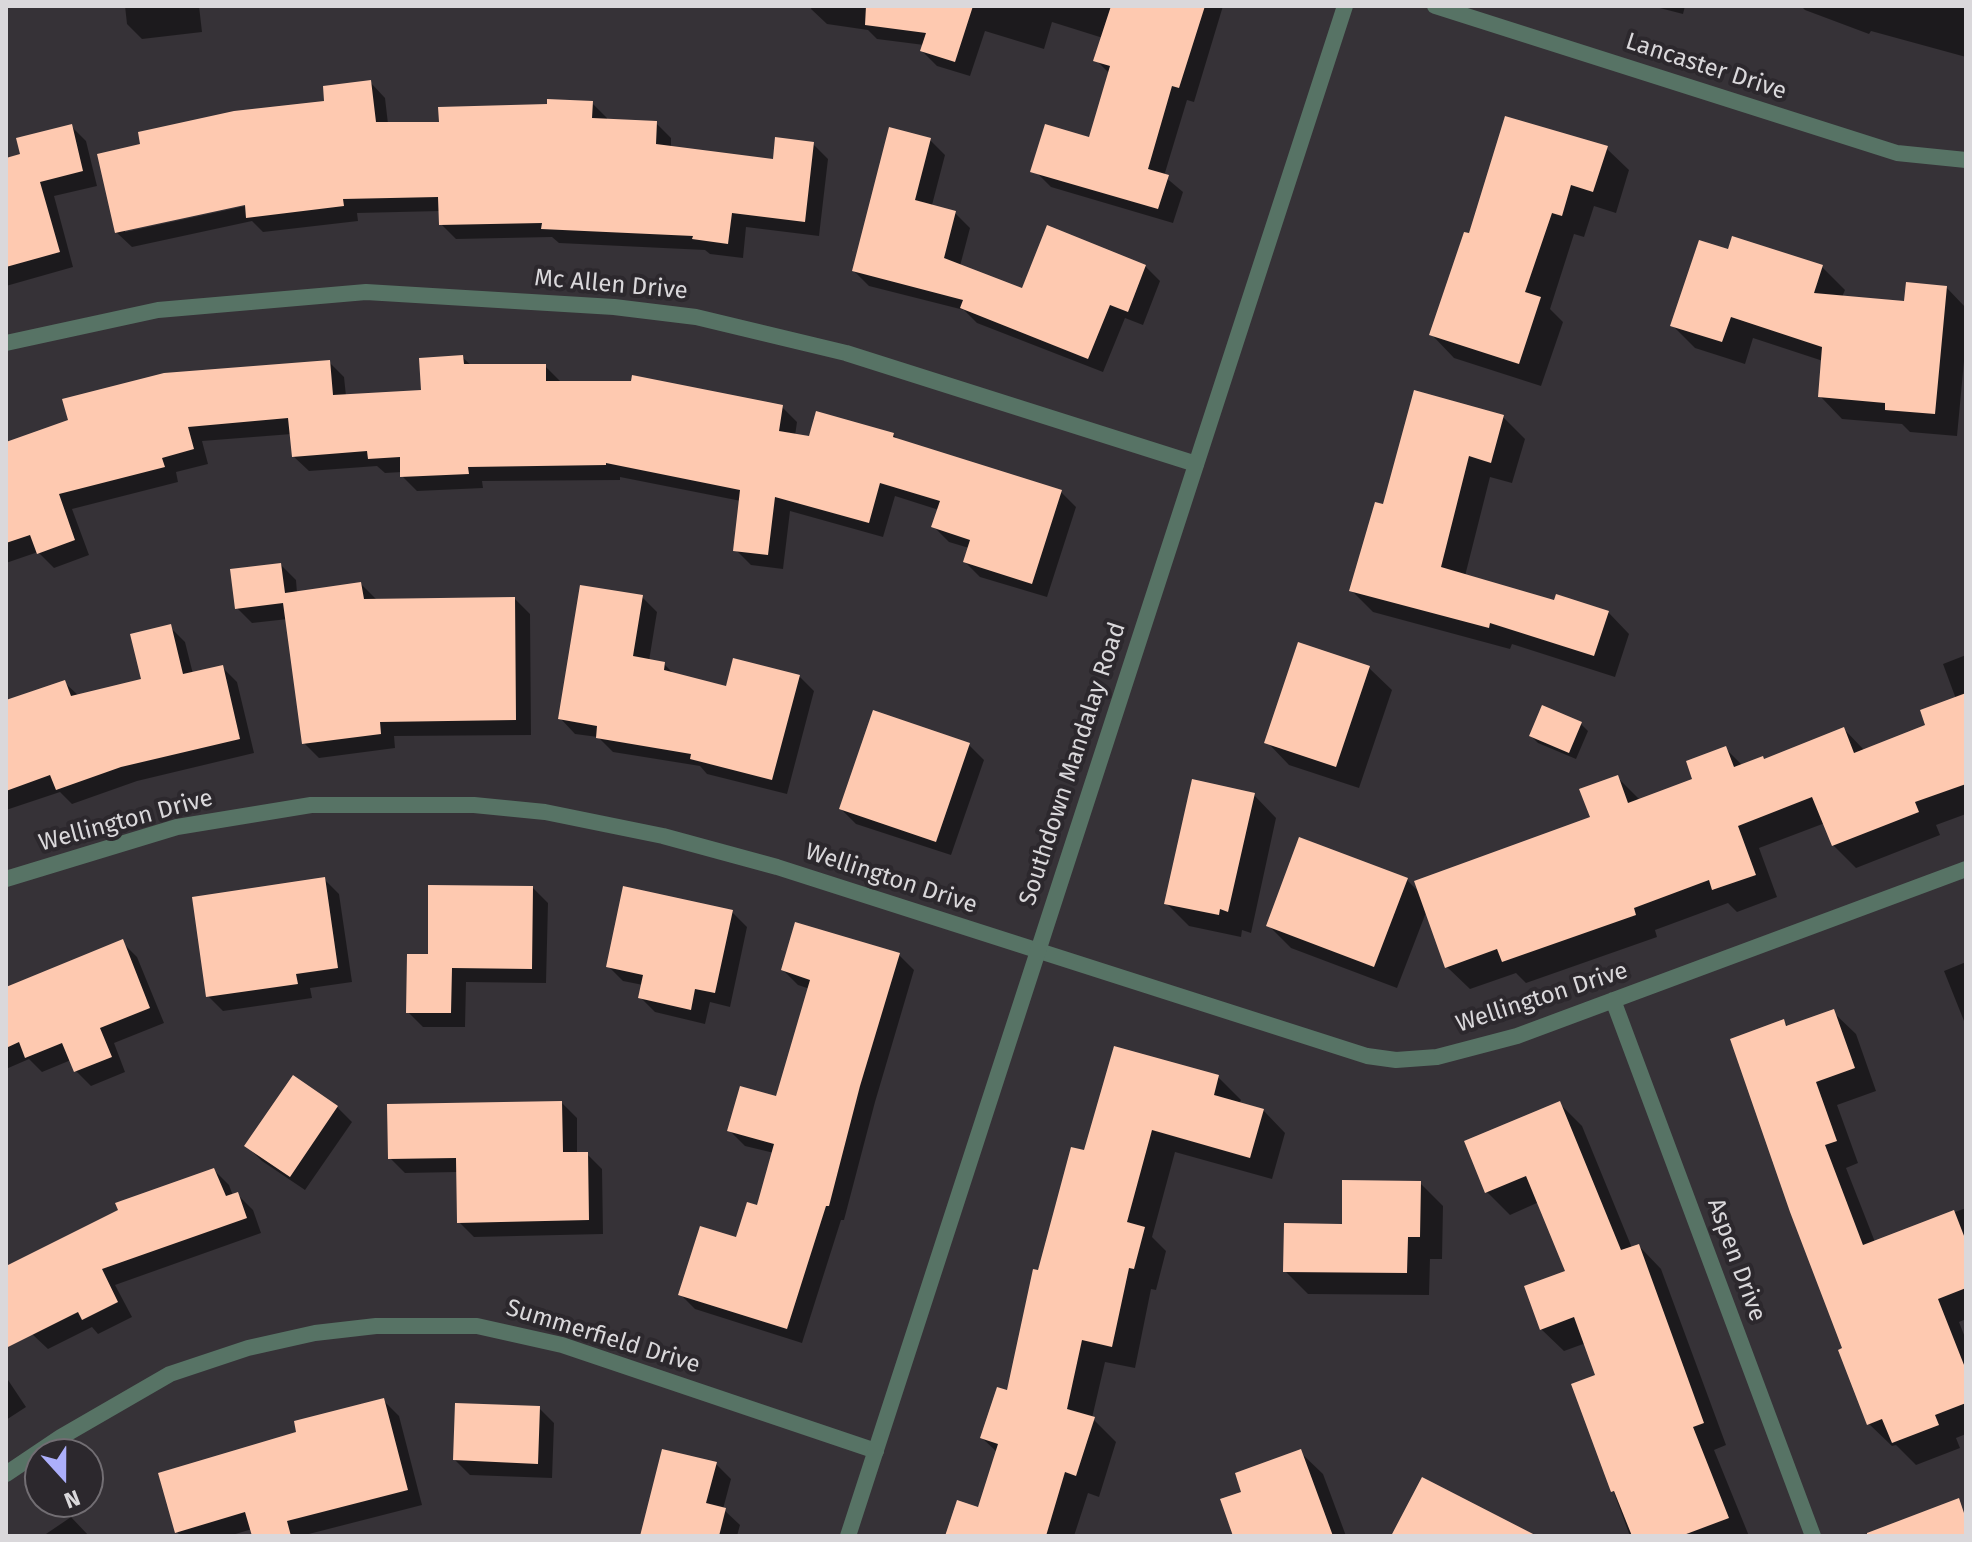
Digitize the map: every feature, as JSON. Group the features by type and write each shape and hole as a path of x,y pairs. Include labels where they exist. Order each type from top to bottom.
{"street":[{"name":"Southdown Mandalay Road","path":"848,1536 1345,6"},
{"name":"Lancaster Drive","path":"1435,6 1897,153 1966,160"},
{"name":"Mc Allen Drive","path":"6,343 158,310 366,292 614,307 696,317 846,353 1196,464"},
{"name":"Wellington Drive","path":"6,879 177,827 311,805 474,805 545,812 663,836 777,867 1367,1056 1396,1060 1437,1057 1517,1036 1966,869"},
{"name":"Aspen Drive","path":"1613,1000 1813,1536"},
{"name":"Summerfield Drive","path":"6,1474 61,1437 170,1374 248,1348 315,1333 376,1326 477,1326 562,1345 876,1451"}],"building":[{"path":"866,6 973,6 955,62 920,51 926,33 865,25"},
{"path":"1111,6 1205,6 1179,88 1172,86 1148,169 1169,175 1158,209 1030,172 1045,124 1089,137 1110,66 1093,61"},
{"path":"371,80 376,122 439,122 438,107 547,104 547,99 593,101 592,118 657,121 656,144 773,159 775,137 814,142 805,222 732,213 728,244 692,239 693,236 541,229 542,223 439,225 438,197 343,199 344,206 246,218 245,205 115,233 97,154 140,144 138,132 234,111 324,101 323,86"},
{"path":"1505,116 1608,146 1593,192 1571,185 1562,216 1552,213 1525,292 1541,297 1519,364 1429,335 1464,232 1469,233"},
{"path":"72,124 83,171 40,182 60,252 6,267 6,158 20,154 16,138"},
{"path":"889,127 931,138 915,200 956,211 944,258 1022,288 1047,225 1146,265 1128,312 1110,305 1088,359 960,308 963,300 852,271"},
{"path":"1732,236 1823,265 1814,293 1904,301 1906,282 1947,286 1935,414 1885,410 1885,403 1818,397 1822,347 1731,317 1722,342 1670,326 1699,240 1728,249"},
{"path":"463,355 464,364 546,364 546,381 631,381 632,375 783,405 779,431 809,436 816,411 894,433 893,437 1062,490 1032,584 963,562 970,540 931,527 940,501 880,483 869,523 775,497 768,555 733,551 740,490 606,463 468,467 469,474 400,477 400,457 368,459 367,451 292,457 288,418 188,427 194,449 162,458 165,467 59,494 75,540 37,554 30,535 6,543 6,442 68,420 62,399 164,373 330,360 333,395 421,390 419,358"},
{"path":"1414,390 1504,415 1491,463 1469,456 1441,567 1554,600 1556,594 1609,611 1594,656 1490,623 1489,628 1349,591 1375,502 1383,504"},
{"path":"281,563 285,593 361,582 364,599 515,597 516,720 380,722 381,734 302,744 283,603 235,609 230,569"},
{"path":"580,585 643,595 633,656 665,662 664,670 726,686 733,658 800,675 772,780 690,759 691,754 596,738 597,726 558,719"},
{"path":"171,624 183,674 223,665 240,739 121,767 56,790 50,775 6,791 6,700 65,680 71,696 141,679 130,634"},
{"path":"1298,642 1370,666 1336,767 1264,743"},
{"path":"1966,693 1966,784 1915,802 1919,812 1832,846 1812,797 1738,826 1756,875 1712,890 1709,880 1634,908 1636,915 1502,962 1497,949 1445,968 1414,881 1590,817 1579,789 1618,775 1628,803 1692,779 1686,761 1726,746 1734,767 1763,756 1764,759 1844,727 1854,753 1925,725 1920,710"},
{"path":"1542,705 1582,722 1569,753 1529,736"},
{"path":"873,710 970,743 936,842 839,809"},
{"path":"1192,779 1255,793 1228,912 1220,909 1219,915 1164,904"},
{"path":"1299,837 1408,878 1374,967 1266,926"},
{"path":"325,877 338,968 296,974 298,984 206,997 192,897"},
{"path":"428,885 533,886 532,969 452,968 451,1013 406,1013 407,954 428,954"},
{"path":"623,886 733,910 715,993 695,989 691,1010 638,998 643,975 606,967"},
{"path":"795,922 900,953 860,1086 829,1206 826,1206 787,1329 678,1295 700,1226 736,1237 747,1202 757,1205 774,1144 727,1131 740,1086 776,1096 810,980 781,970"},
{"path":"123,939 150,1008 100,1028 112,1057 74,1072 62,1043 25,1058 19,1042 6,1048 6,987"},
{"path":"1834,1009 1855,1068 1816,1082 1837,1141 1825,1145 1863,1245 1954,1210 1966,1241 1966,1288 1938,1299 1966,1370 1966,1403 1935,1415 1939,1425 1892,1443 1882,1419 1867,1425 1730,1039 1784,1019 1786,1026"},
{"path":"1114,1046 1219,1075 1214,1095 1264,1109 1250,1158 1152,1130 1127,1222 1145,1227 1134,1269 1129,1268 1112,1347 1082,1340 1067,1409 1095,1417 1076,1476 1065,1472 1046,1536 945,1536 957,1500 978,1507 998,1444 980,1438 997,1387 1007,1390 1033,1269 1038,1270 1071,1147 1084,1150"},
{"path":"293,1075 338,1106 290,1177 244,1146"},
{"path":"562,1101 563,1152 588,1152 589,1220 457,1223 456,1158 388,1159 387,1104"},
{"path":"1560,1101 1621,1250 1639,1244 1704,1423 1693,1427 1729,1518 1681,1536 1632,1536 1614,1491 1611,1492 1571,1384 1595,1375 1574,1317 1540,1330 1524,1286 1565,1271 1526,1176 1485,1193 1464,1141"},
{"path":"214,1168 226,1196 238,1192 247,1218 102,1269 118,1302 82,1320 78,1312 6,1348 6,1266 118,1210 115,1203"},
{"path":"1342,1180 1421,1181 1420,1237 1408,1237 1407,1273 1283,1272 1284,1223 1342,1224"},
{"path":"384,1398 408,1490 287,1521 291,1536 252,1536 245,1512 175,1533 158,1473 296,1432 294,1421"},
{"path":"455,1403 540,1406 538,1464 453,1460"},
{"path":"662,1449 717,1462 706,1503 726,1508 719,1536 640,1536"},
{"path":"1301,1449 1333,1536 1233,1536 1220,1499 1241,1492 1235,1473"},
{"path":"1422,1477 1537,1536 1391,1536"},
{"path":"1959,1498 1966,1519 1966,1536 1867,1536 1867,1533"}]}
